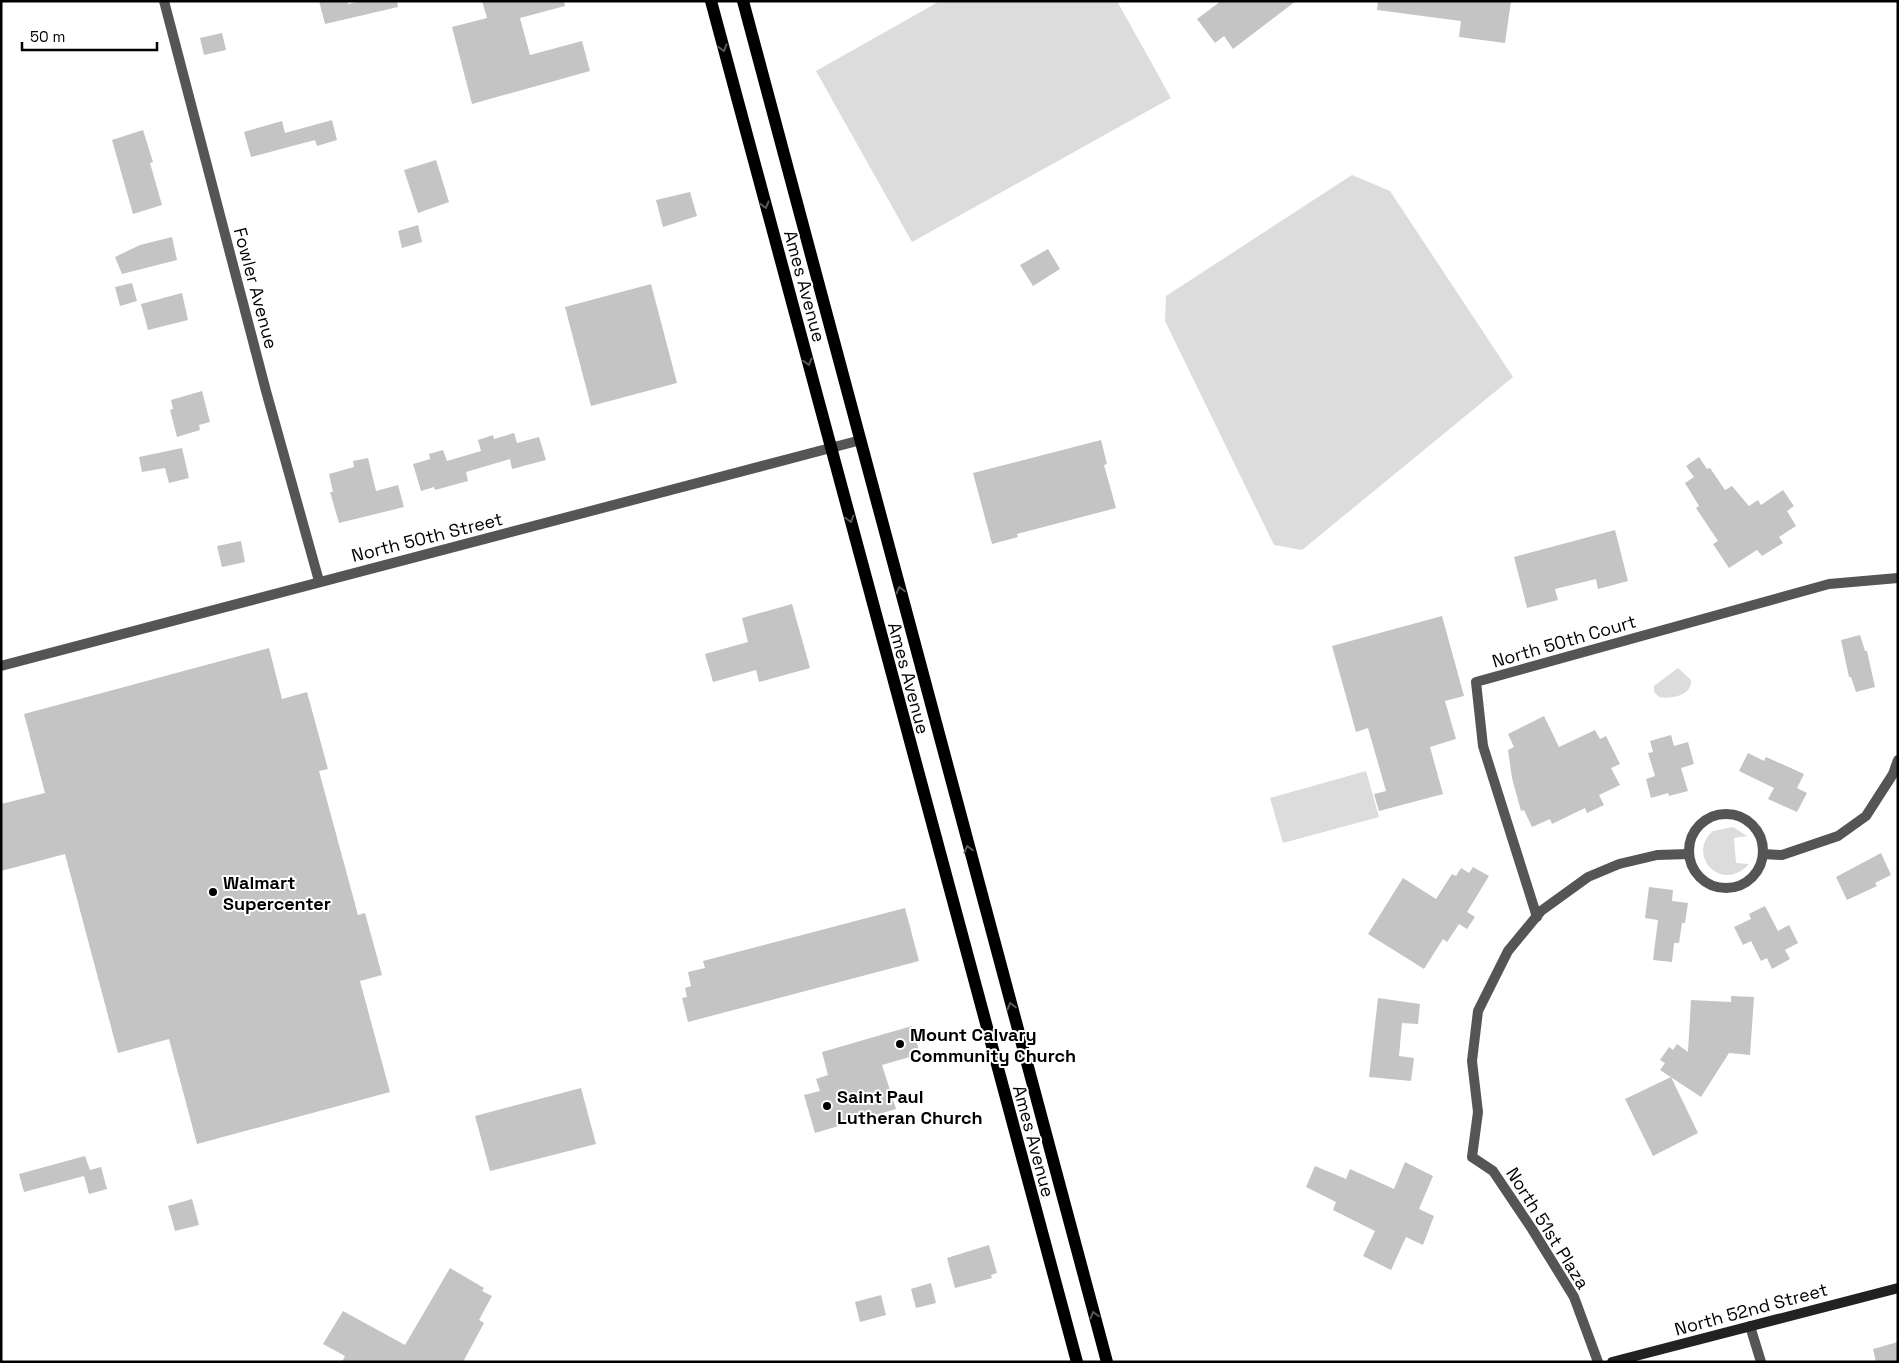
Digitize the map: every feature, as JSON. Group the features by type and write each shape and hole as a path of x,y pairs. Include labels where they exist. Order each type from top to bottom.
{"main road":[{"name":"Ames Avenue","path":"711,1 831,447 895,695 1077,1362"},
{"name":"Ames Avenue","path":"743,1 861,440 941,750 1107,1362"},
{"name":"North 52nd Street","path":"1612,1362 1898,1288"}],"street":[{"name":"Fowler Avenue","path":"164,1 266,391 319,581"},
{"name":"North 50th Street","path":"1,666 861,440"},
{"name":"North 50th Court","path":"1537,917 1483,746 1476,682 1829,584 1898,578"},
{"path":"1763,854 1782,855 1838,836 1866,816 1893,774 1898,760"},
{"path":"1730,814 1742,817 1752,824 1760,835 1763,854 1758,871 1750,880 1729,888 1710,884 1698,875 1692,865 1689,854 1690,841 1701,824 1717,815 1730,814"},
{"name":"North 51st Plaza","path":"1598,1362 1574,1297 1493,1171 1472,1157 1478,1112 1472,1061 1478,1011 1508,951 1537,917 1588,877 1615,866 1657,855 1689,854"},
{"path":"1750,1326 1761,1362"}],"shaded area":[{"path":"940,1 1117,1 1171,98 912,242 816,71"},
{"path":"1352,175 1390,191 1513,377 1302,550 1274,545 1165,321 1166,296"},
{"path":"1678,668 1691,680 1688,690 1675,697 1659,697 1654,692 1654,686"},
{"path":"1366,771 1379,817 1283,843 1270,798"},
{"path":"1733,827 1747,836 1734,838 1736,863 1749,864 1738,872 1727,875 1718,873 1710,867 1705,859 1703,850 1706,840 1713,831"}],"building":[{"path":"319,1 348,1 348,4 363,1 397,1 398,7 325,24"},
{"path":"482,1 564,1 565,6 520,18 530,55 582,41 590,71 472,104 452,27 487,18"},
{"path":"1221,1 1296,1 1233,49 1224,36 1215,43 1197,19"},
{"path":"1378,1 1511,1 1505,43 1459,37 1461,21 1377,10"},
{"path":"222,33 226,50 204,55 200,38"},
{"path":"332,120 337,140 317,146 315,140 251,157 244,132 282,121 285,133"},
{"path":"143,130 153,162 150,163 162,205 133,214 112,140"},
{"path":"436,160 449,202 418,213 404,170"},
{"path":"690,192 697,216 663,227 656,200"},
{"path":"418,225 422,242 402,248 398,231"},
{"path":"172,237 177,260 122,274 115,257 140,245"},
{"path":"1048,249 1060,269 1033,286 1020,265"},
{"path":"132,283 137,301 120,306 115,287"},
{"path":"651,284 677,383 591,406 565,307"},
{"path":"182,293 188,320 148,330 141,304"},
{"path":"202,391 210,422 199,425 200,430 177,437 170,410 173,409 171,400"},
{"path":"514,433 517,443 539,437 546,460 512,469 510,459 466,472 468,481 435,490 434,487 421,491 413,464 430,459 429,454 443,450 447,461 481,451 478,440 493,435 494,439"},
{"path":"1101,440 1107,464 1104,465 1116,508 1017,534 1018,537 992,544 973,473"},
{"path":"182,448 189,478 169,483 165,468 142,472 139,457"},
{"path":"1699,457 1707,469 1710,468 1725,490 1732,486 1749,506 1758,500 1761,505 1783,490 1794,506 1787,511 1796,526 1779,537 1783,543 1762,556 1757,550 1729,568 1713,544 1718,541 1696,508 1699,506 1685,483 1694,477 1686,466"},
{"path":"368,458 376,491 398,485 404,507 339,523 330,492 333,492 329,474 354,467 353,461"},
{"path":"1615,530 1628,581 1598,589 1596,579 1555,589 1558,600 1527,608 1514,557"},
{"path":"241,541 245,562 222,567 217,546"},
{"path":"792,604 810,668 759,682 756,670 713,682 705,654 748,642 742,618"},
{"path":"1442,616 1464,696 1445,701 1456,739 1430,747 1443,794 1379,811 1374,794 1386,791 1368,728 1356,732 1332,646"},
{"path":"1860,635 1865,651 1867,651 1875,687 1856,692 1851,677 1849,677 1841,640"},
{"name":"Walmart Supercenter","path":"269,648 282,699 307,692 328,769 319,771 358,915 365,913 382,975 360,981 390,1092 197,1144 169,1039 118,1053 65,854 1,871 1,804 45,793 24,714"},
{"path":"1544,716 1559,747 1595,730 1600,739 1606,736 1620,764 1611,768 1620,785 1599,795 1604,805 1587,813 1585,808 1552,824 1550,819 1532,827 1524,810 1521,811 1512,778 1508,750 1514,747 1508,734"},
{"path":"1671,735 1674,746 1688,742 1694,764 1681,768 1688,791 1669,796 1668,793 1651,798 1646,779 1655,776 1648,753 1653,752 1650,741"},
{"path":"1748,753 1764,761 1766,757 1804,774 1797,788 1807,793 1797,812 1768,799 1774,788 1739,771"},
{"path":"1881,853 1891,875 1875,883 1877,886 1847,900 1836,877"},
{"path":"1473,867 1489,876 1467,912 1475,917 1467,929 1459,924 1447,942 1443,939 1424,969 1368,934 1403,878 1436,899 1452,874 1456,876 1461,868 1469,873"},
{"path":"1649,887 1673,890 1672,901 1688,903 1679,943 1674,943 1672,962 1653,960 1658,920 1645,918"},
{"path":"1765,906 1778,931 1789,925 1798,943 1785,950 1790,959 1772,969 1767,958 1761,961 1751,941 1743,945 1734,927 1751,919 1749,914"},
{"path":"905,908 919,961 688,1022 682,998 687,997 685,988 691,986 688,972 705,968 703,961"},
{"path":"1731,996 1754,997 1750,1055 1729,1053 1701,1097 1660,1070 1665,1063 1660,1060 1669,1047 1673,1050 1677,1044 1688,1052 1691,1000 1731,1002"},
{"path":"1378,998 1420,1004 1418,1024 1402,1023 1399,1056 1414,1058 1411,1081 1369,1077"},
{"path":"912,1026 920,1054 882,1065 896,1109 815,1133 804,1095 820,1091 816,1079 828,1075 822,1052"},
{"path":"1671,1077 1698,1133 1653,1156 1625,1099"},
{"path":"581,1088 596,1144 490,1171 475,1116"},
{"path":"85,1156 90,1170 101,1167 107,1189 89,1194 84,1176 24,1192 19,1174"},
{"path":"1405,1162 1433,1176 1419,1209 1434,1216 1423,1245 1406,1237 1391,1270 1363,1256 1375,1231 1333,1210 1336,1202 1306,1187 1315,1166 1346,1179 1350,1169 1394,1189"},
{"path":"192,1199 199,1225 175,1231 168,1206"},
{"path":"989,1245 997,1273 991,1275 992,1278 955,1288 947,1258"},
{"path":"450,1268 484,1288 482,1291 492,1296 479,1320 484,1323 463,1362 342,1362 345,1356 323,1344 343,1311 405,1345"},
{"path":"931,1283 936,1303 916,1308 911,1289"},
{"path":"881,1295 886,1315 860,1322 855,1302"},
{"path":"1898,1342 1898,1362 1876,1362 1873,1349"}],"place":[{"name":"Walmart Supercenter","path":"213,892"},
{"name":"Mount Calvary Community Church","path":"900,1044"},
{"name":"Saint Paul Lutheran Church","path":"827,1106"}]}
